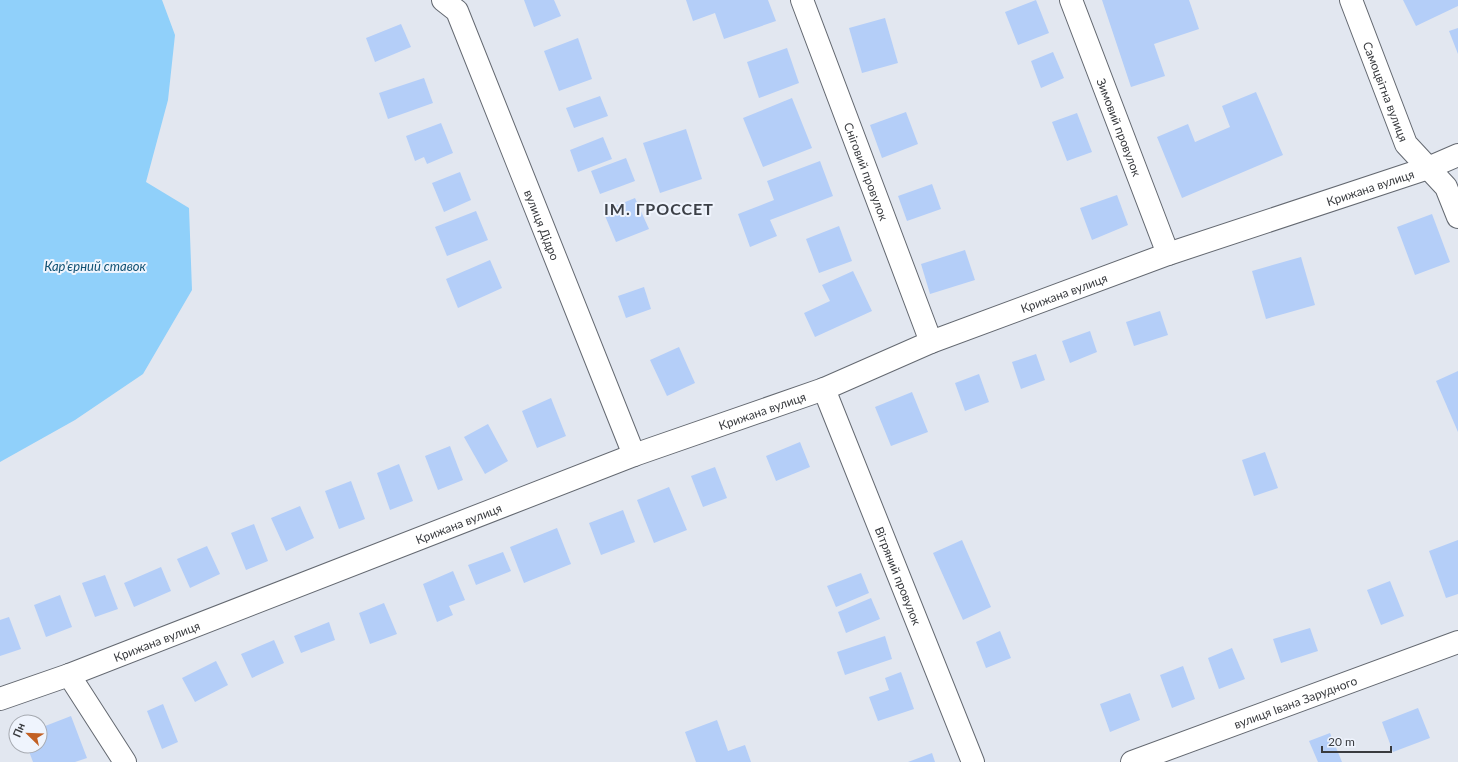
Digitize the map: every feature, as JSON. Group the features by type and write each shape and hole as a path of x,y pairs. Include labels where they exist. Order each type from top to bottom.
{"street":[{"name":"вулиця Дідро","path":"443,0 457,11 634,455"},
{"name":"Сніговий провулок","path":"802,0 931,342"},
{"name":"Зимовий провулок","path":"1071,0 1168,254"},
{"name":"Самоцвітна вулиця","path":"1351,0 1406,144 1446,187 1458,217"},
{"name":"Крижана вулиця","path":"0,699 69,675 634,455 824,389 931,342 1168,254 1428,168 1458,155"},
{"name":"Вітряний провулок","path":"824,389 973,762"},
{"name":"вулиця Івана Зарудного","path":"1132,762 1458,642"},
{"path":"69,675 125,762"}],"water":[{"name":"Кар'єрний ставок","path":"0,0 162,0 175,35 168,100 146,182 189,208 192,290 143,374 75,420 0,462"}],"building":[{"path":"524,0 554,0 561,16 534,27"},
{"path":"686,0 768,0 776,21 724,39 715,13 693,21"},
{"path":"1036,0 1049,33 1018,45 1005,12"},
{"path":"1102,0 1189,0 1199,29 1154,44 1165,76 1131,87"},
{"path":"1403,0 1458,0 1458,6 1416,26"},
{"path":"885,18 898,63 862,73 849,28"},
{"path":"401,24 411,47 375,62 366,38"},
{"path":"1458,28 1458,54 1449,31"},
{"path":"578,38 592,79 559,91 544,51"},
{"path":"787,48 799,83 759,98 747,62"},
{"path":"1053,52 1064,78 1041,88 1031,61"},
{"path":"424,78 433,103 388,119 379,93"},
{"path":"1256,92 1283,155 1182,198 1157,137 1188,124 1195,142 1230,127 1222,106"},
{"path":"600,96 608,116 574,128 566,108"},
{"path":"792,98 812,148 763,167 743,118"},
{"path":"906,112 918,144 882,158 870,125"},
{"path":"1077,113 1092,152 1067,161 1052,122"},
{"path":"441,123 453,153 427,164 424,157 415,161 406,136"},
{"path":"686,129 702,179 660,193 643,143"},
{"path":"603,137 612,159 578,172 570,150"},
{"path":"626,158 635,181 600,194 591,171"},
{"path":"820,161 833,196 770,220 777,236 750,247 738,214 774,200 767,181"},
{"path":"460,172 471,200 444,212 432,183"},
{"path":"932,184 941,209 907,221 898,196"},
{"path":"1117,195 1128,225 1092,240 1080,208"},
{"path":"635,198 649,229 616,242 603,211"},
{"path":"476,211 488,240 447,256 435,227"},
{"path":"1432,214 1450,262 1415,275 1397,227"},
{"path":"839,226 852,261 819,273 806,239"},
{"path":"965,250 975,280 930,294 921,264"},
{"path":"1301,257 1315,305 1266,319 1252,271"},
{"path":"490,260 502,288 458,308 446,279"},
{"path":"853,271 872,311 815,337 804,313 830,301 822,285"},
{"path":"644,287 651,309 626,318 618,296"},
{"path":"1160,311 1168,335 1134,346 1126,322"},
{"path":"1090,331 1097,352 1070,363 1062,341"},
{"path":"679,347 695,383 667,396 650,360"},
{"path":"1036,354 1045,380 1021,389 1012,362"},
{"path":"1458,371 1458,432 1436,381"},
{"path":"979,374 989,402 965,411 955,383"},
{"path":"912,392 928,432 891,446 875,407"},
{"path":"551,398 566,436 537,448 522,411"},
{"path":"488,424 508,461 485,474 464,437"},
{"path":"800,442 810,467 776,481 766,456"},
{"path":"450,446 463,480 438,490 425,456"},
{"path":"1265,452 1278,488 1254,496 1242,460"},
{"path":"399,464 413,501 390,510 377,473"},
{"path":"715,467 727,498 703,507 691,476"},
{"path":"351,481 365,519 339,529 325,491"},
{"path":"669,487 687,530 654,543 637,500"},
{"path":"300,506 314,538 286,551 271,518"},
{"path":"623,510 635,542 601,555 589,523"},
{"path":"254,524 268,561 246,570 231,533"},
{"path":"557,528 571,564 524,583 510,547"},
{"path":"962,540 991,607 963,620 933,553"},
{"path":"1458,540 1458,594 1446,598 1429,551"},
{"path":"207,546 220,574 190,588 177,559"},
{"path":"503,552 511,571 476,585 468,565"},
{"path":"161,567 171,591 134,607 124,583"},
{"path":"453,571 465,600 449,606 453,615 437,622 423,584"},
{"path":"861,573 869,593 836,607 827,586"},
{"path":"105,575 118,609 95,617 82,583"},
{"path":"1390,581 1404,616 1381,625 1367,590"},
{"path":"60,595 72,627 46,637 34,605"},
{"path":"871,598 880,619 846,633 838,612"},
{"path":"384,603 397,634 370,644 359,613"},
{"path":"9,617 21,649 0,656 0,620"},
{"path":"329,622 335,640 301,653 294,636"},
{"path":"1310,628 1318,651 1281,663 1273,639"},
{"path":"1000,631 1011,658 986,668 976,642"},
{"path":"885,636 892,659 845,675 837,652"},
{"path":"274,640 284,663 252,678 241,654"},
{"path":"1232,648 1245,679 1219,689 1208,658"},
{"path":"216,661 228,685 195,702 182,678"},
{"path":"1183,666 1195,699 1172,708 1160,675"},
{"path":"901,672 914,709 878,721 869,697 889,690 885,678"},
{"path":"1130,693 1140,720 1110,732 1100,704"},
{"path":"163,704 178,742 162,749 147,711"},
{"path":"1418,708 1430,738 1393,752 1382,722"},
{"path":"71,716 87,758 75,762 33,762 30,754 48,754 48,725"},
{"path":"717,720 728,751 745,745 751,762 696,762 685,732"},
{"path":"1330,733 1342,762 1318,762 1309,741"},
{"path":"932,753 935,762 908,762"}],"district":[{"name":"ІМ. ГРОССЕТ","path":"659,208"}]}
